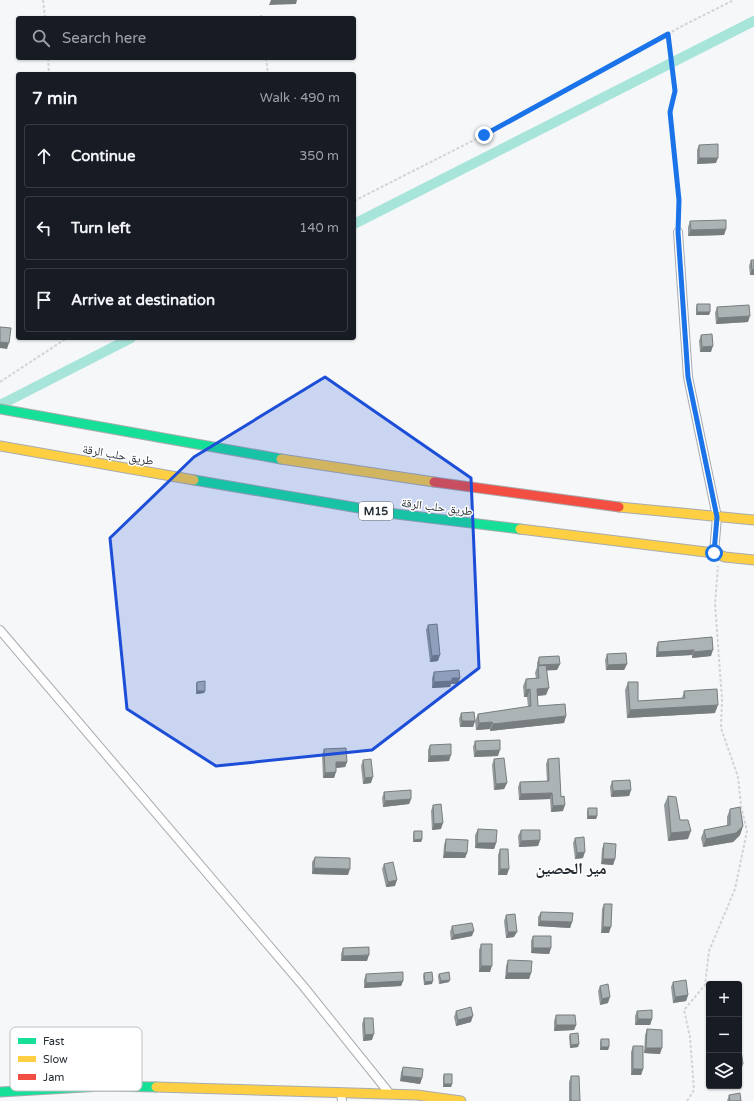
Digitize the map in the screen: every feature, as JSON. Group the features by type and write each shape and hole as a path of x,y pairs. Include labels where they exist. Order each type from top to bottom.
{"main road":[{"name":"طريق حلب الرقة","path":"0,409 277,459 480,490 754,520"},
{"name":"طريق حلب الرقة","path":"0,446 108,466 388,513 717,554 725,557 754,560"},
{"path":"142,1088 342,1097 390,1094 417,1095 461,1101"},
{"path":"0,1092 17,1091"}],"street":[{"path":"678,232 688,377 717,517 717,554"},
{"path":"0,630 304,987 390,1094"}],"path":[{"path":"43,0 45,16"},
{"path":"356,200 484,135 668,34 734,0"},
{"path":"668,34 675,91 670,112 679,200 678,232"},
{"path":"48,60 50,72"},
{"path":"266,60 268,72"},
{"path":"0,382 64,340"},
{"path":"687,1101 694,1090 690,1037 684,1010 705,985 709,951 735,889 748,831 741,806 738,777 722,728 722,699 715,604 717,554"}],"highlighted area":[{"path":"325,377 471,478 479,668 372,750 216,766 127,709 110,538 194,457"}],"building":[{"path":"718,144 718,158 699,158 699,145"},
{"path":"726,220 726,229 691,230 690,221"},
{"path":"751,260 754,260 754,269 752,270"},
{"path":"697,304 710,304 710,312 697,312"},
{"path":"749,305 750,316 718,318 717,307"},
{"path":"0,327 11,328 9,343 0,342"},
{"path":"712,334 713,346 702,347 701,335"},
{"path":"437,624 440,655 432,656 428,625"},
{"path":"712,637 713,650 694,652 694,650 658,652 658,642"},
{"path":"626,653 627,664 608,665 607,654"},
{"path":"559,656 560,664 539,665 539,657"},
{"path":"546,665 549,688 537,689 538,706 565,704 566,716 493,724 492,722 479,723 478,714 531,706 530,689 526,690 526,679 539,678 538,666"},
{"path":"459,670 460,678 452,678 452,681 434,682 434,672"},
{"path":"205,681 205,691 197,691 197,682"},
{"path":"628,682 638,682 638,701 685,698 684,691 717,689 718,705 630,710"},
{"path":"474,712 475,721 462,721 461,713"},
{"path":"500,740 500,750 476,751 475,741"},
{"path":"451,744 451,755 430,756 430,745"},
{"path":"346,748 347,762 336,762 336,772 325,773 324,749"},
{"path":"504,758 507,783 496,784 494,759"},
{"path":"559,758 561,797 564,796 565,805 553,806 552,793 521,794 520,782 549,781 548,759"},
{"path":"371,759 373,777 365,778 363,760"},
{"path":"630,780 631,790 613,791 612,781"},
{"path":"411,790 411,799 385,801 384,792"},
{"path":"668,796 676,797 680,820 688,820 691,831 671,833"},
{"path":"441,804 443,823 434,824 433,805"},
{"path":"740,807 743,826 736,833 706,839 704,830 730,825 730,809"},
{"path":"588,808 597,808 597,816 588,816"},
{"path":"478,829 497,830 496,843 477,843"},
{"path":"521,830 540,830 540,840 521,841"},
{"path":"414,831 422,831 422,839 414,840"},
{"path":"584,837 585,852 577,853 575,838"},
{"path":"446,839 468,840 467,853 445,852"},
{"path":"604,843 616,844 615,859 603,859"},
{"path":"500,849 508,849 509,869 500,869"},
{"path":"315,857 350,858 350,869 314,868"},
{"path":"393,862 397,880 388,882 384,864"},
{"path":"604,904 612,904 611,927 603,927"},
{"path":"541,912 573,913 572,922 540,921"},
{"path":"515,914 517,932 508,932 506,915"},
{"path":"472,923 474,931 454,935 452,926"},
{"path":"533,936 551,936 551,948 533,948"},
{"path":"481,944 492,944 492,966 481,966"},
{"path":"369,947 369,955 343,956 343,948"},
{"path":"508,960 532,961 531,973 507,973"},
{"path":"403,972 403,981 366,983 366,974"},
{"path":"432,972 433,981 425,982 424,973"},
{"path":"449,972 450,980 441,981 439,974"},
{"path":"686,980 688,995 675,997 673,982"},
{"path":"608,984 610,997 602,999 600,986"},
{"path":"471,1007 473,1016 458,1020 456,1011"},
{"path":"652,1010 652,1019 638,1019 637,1011"},
{"path":"556,1015 575,1015 576,1025 556,1025"},
{"path":"364,1018 373,1018 374,1034 365,1035"},
{"path":"647,1029 662,1030 662,1048 646,1048"},
{"path":"578,1033 579,1044 571,1045 570,1034"},
{"path":"601,1039 609,1039 609,1047 601,1047"},
{"path":"633,1046 643,1046 643,1069 633,1069"},
{"path":"403,1067 423,1069 422,1078 402,1076"},
{"path":"444,1074 452,1074 452,1084 444,1084"},
{"path":"571,1076 579,1076 580,1101 571,1101"},
{"path":"740,1093 741,1101 730,1101 729,1095"}],"waterway":[{"path":"356,223 754,21"},
{"path":"0,405 127,340"}],"traffic: fast":[{"path":"0,409 281,459"},
{"path":"194,480 388,513 520,529"},
{"path":"142,1087 156,1087"},
{"path":"0,1092 17,1091"}],"traffic: slow":[{"path":"0,446 194,480"},
{"path":"281,459 434,482"},
{"path":"619,507 754,520"},
{"path":"520,529 714,553 725,557 754,560"},
{"path":"156,1087 417,1095 461,1101"}],"traffic: jam":[{"path":"434,482 619,507"}],"district":[{"name":"مير الحصين","path":"571,869"}],"route":[{"path":"484,135 668,34 675,91 670,112 679,200 678,232 688,377 717,517 714,553"}]}
